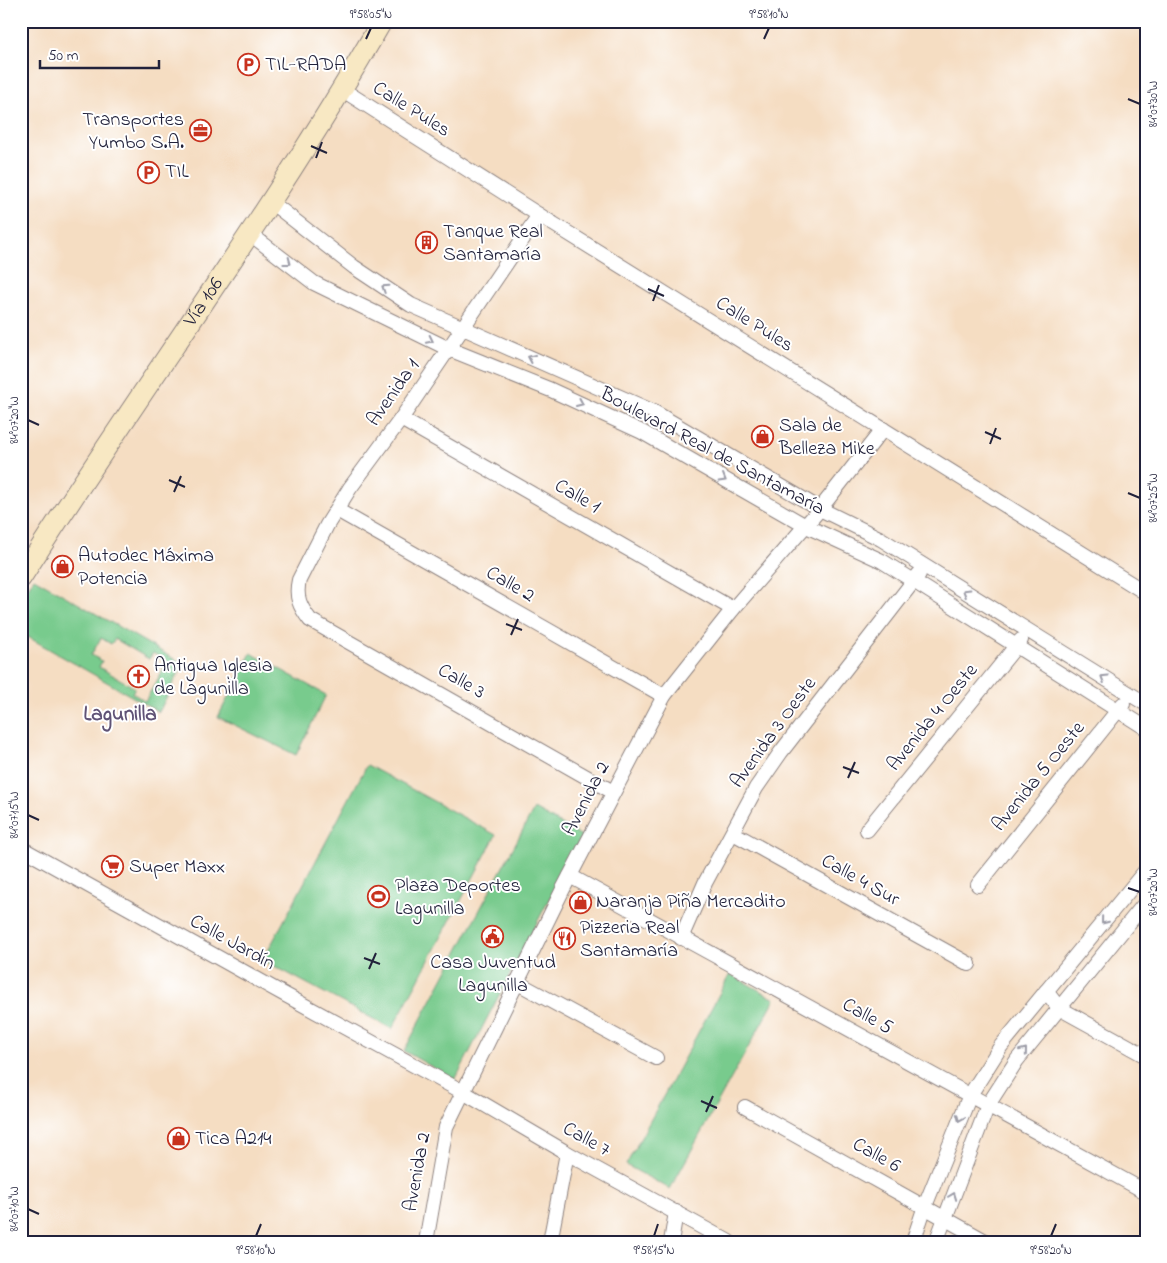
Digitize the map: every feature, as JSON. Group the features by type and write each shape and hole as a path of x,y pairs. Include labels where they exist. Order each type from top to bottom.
{"main road":[{"name":"Vía 106","path":"24,566 271,202 343,90 382,21"}],"street":[{"name":"Calle Pules","path":"343,90 539,215 1146,593"},
{"name":"Boulevard Real de Santamaría","path":"271,202 354,267 411,305 654,412 820,509 881,539 1146,704"},
{"name":"Avenida 1","path":"298,600 299,580 350,488 401,419 539,215"},
{"name":"Boulevard Real de Santamaría","path":"249,233 314,283 449,349 551,390 642,432 804,526 882,561 1146,728"},
{"name":"Calle 1","path":"401,419 733,609"},
{"name":"Avenida 2","path":"426,1242 446,1127 516,982 664,696 733,609 820,509 883,429"},
{"name":"Calle 2","path":"337,510 664,696"},
{"name":"Avenida 3 Oeste","path":"681,938 705,883 756,788 781,752 925,567"},
{"name":"Calle 3","path":"298,600 310,620 613,792"},
{"name":"Avenida 4 Oeste","path":"867,830 1028,630"},
{"name":"Avenida 5 Oeste","path":"978,885 1131,695"},
{"name":"Calle 4 Sur","path":"733,833 969,964"},
{"name":"Calle Jardín","path":"21,848 424,1071"},
{"path":"913,1242 925,1206 970,1095 1001,1046 1146,870"},
{"name":"Calle 5","path":"570,876 1146,1192"},
{"path":"1122,898 1140,918"},
{"path":"936,1242 988,1105 1017,1060 1060,1008 1140,918 1146,902"},
{"path":"516,982 656,1058"},
{"path":"1046,991 1060,1008 1146,1056"},
{"name":"Calle 7","path":"424,1071 567,1153 729,1242"},
{"name":"Calle 6","path":"745,1107 988,1242"},
{"path":"550,1242 567,1153"},
{"path":"671,1242 676,1212"}],"green space":[{"path":"34,578 183,664 159,712 21,633 21,599","holes":["101,638 111,644 115,639 149,659 153,653 168,662 145,701 132,693 135,688 99,667 102,661 91,655"]},
{"path":"251,653 326,695 296,755 218,717"},
{"name":"Plaza Deportes Lagunilla","path":"367,765 496,835 392,1029 263,960"},
{"path":"534,809 582,836 455,1080 404,1051"},
{"path":"730,974 775,999 670,1189 626,1165"}],"place":[{"name":"TIL-RADA","path":"249,65"},
{"name":"Transportes Yumbo S.A.","path":"200,131"},
{"name":"TIL","path":"149,172"},
{"name":"Tanque Real Santamaría","path":"427,243"},
{"name":"Sala de Belleza Mike","path":"763,437"},
{"name":"Autodec Máxima Potencia","path":"62,567"},
{"name":"Antigua Iglesia de Lagunilla","path":"138,677"},
{"name":"Super Maxx","path":"113,867"},
{"name":"Plaza Deportes Lagunilla","path":"379,897"},
{"name":"Naranja Piña Mercadito","path":"580,902"},
{"name":"Casa Juventud Lagunilla","path":"493,937"},
{"name":"Pizzeria Real Santamaría","path":"564,939"},
{"name":"Tica A214","path":"179,1139"}],"district":[{"name":"Lagunilla","path":"120,715"}]}
